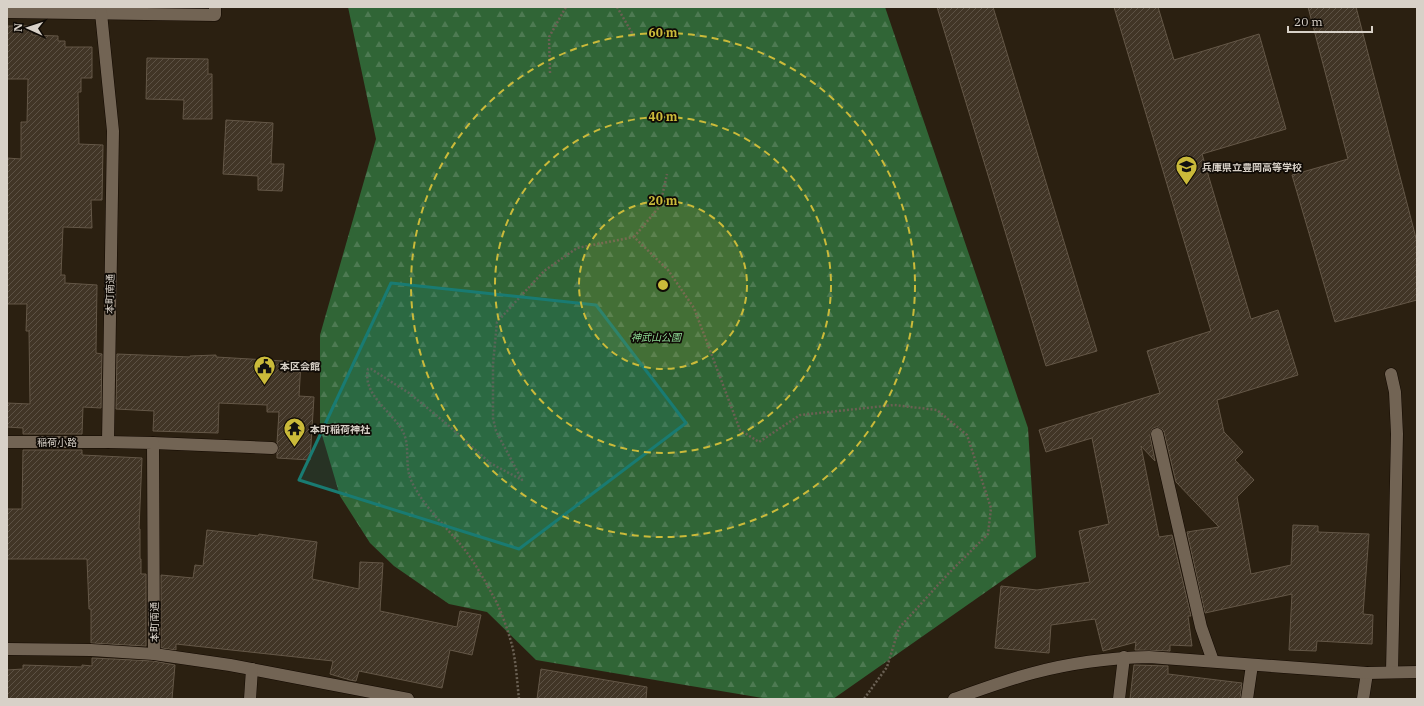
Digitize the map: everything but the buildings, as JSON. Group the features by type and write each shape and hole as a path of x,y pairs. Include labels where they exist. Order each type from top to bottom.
{"street":[{"path":"7,12 74,10 101,13 215,14 215,7"},
{"name":"本町南通","path":"101,13 113,131 108,442"},
{"path":"1391,374 1395,392 1398,434 1392,672"},
{"path":"1157,434 1200,627 1213,661"},
{"name":"稲荷小路","path":"7,442 108,442"},
{"path":"108,442 272,448"},
{"name":"本町南通","path":"153,443 154,654"},
{"path":"7,649 90,650 154,654 252,669 407,699"},
{"path":"954,699 1032,673 1060,666 1124,657 1213,661 1367,673 1417,672"},
{"path":"1119,699 1124,657"},
{"path":"1247,699 1252,665"},
{"path":"250,699 252,669"},
{"path":"1363,699 1367,673"}],"path":[{"path":"550,73 549,37 566,7"},
{"path":"617,7 636,38"},
{"path":"520,699 512,646 493,594 466,551 430,510 410,479 408,470 407,441 402,430 376,397 366,377 368,369 372,369 408,393 448,425 490,463 522,480 496,431 493,418 493,364 497,322 544,271 577,248 634,237 660,206 667,174"},
{"path":"634,237 668,270 694,308 740,430 759,442 800,415 894,405 937,410 967,434 990,508 988,534 948,574 899,628 887,667 864,699"}],"highlighted area":[{"path":"391,283 596,305 686,423 519,549 299,480"}],"green space":[{"name":"神武山公園","path":"348,7 885,7 1028,428 1036,557 833,699 768,699 536,660 487,612 449,604 394,566 370,543 340,496 320,428 320,335 376,139"}],"place":[{"name":"兵庫県立豊岡高等学校","path":"1186,186"},
{"name":"本区会館","path":"264,386"},
{"name":"本町稲荷神社","path":"294,448"}]}
